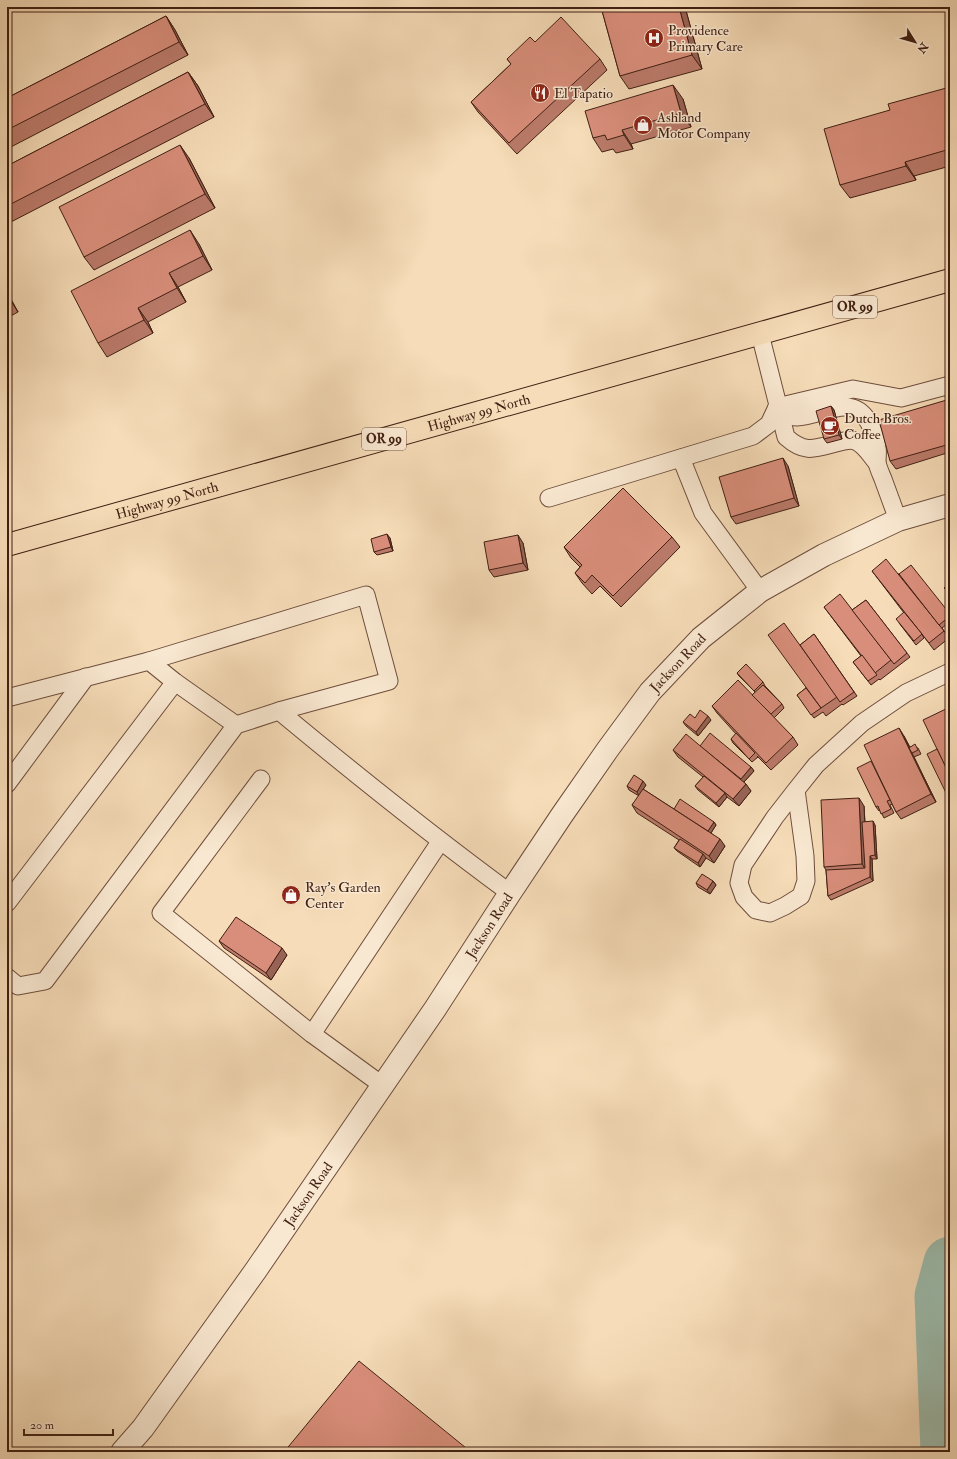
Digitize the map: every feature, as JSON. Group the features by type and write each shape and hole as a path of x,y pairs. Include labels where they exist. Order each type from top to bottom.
{"main road":[{"name":"Highway 99 North","path":"7,545 950,280"}],"street":[{"name":"Jackson Road","path":"122,1452 143,1428 256,1270 435,1009 510,893 603,755 650,692 701,638 760,591 824,554 898,520 950,505"}],"lane":[{"path":"760,334 777,407 786,437 793,444 802,448 813,449 848,440 855,441 862,445 877,463 898,520"},
{"path":"777,407 853,389 901,398 950,385"},
{"path":"777,407 782,413 797,418 843,406 853,408 861,413 868,421 877,446 877,463"},
{"path":"549,498 753,436 769,424 777,407"},
{"path":"681,458 703,513 760,591"},
{"path":"7,698 149,661 366,595 389,680 236,725 45,981 18,986 7,977"},
{"path":"149,661 175,682 236,725"},
{"path":"796,790 805,856 806,881 801,896 770,913 756,910 744,897 739,883 743,865 775,817 796,790 816,765 862,723 906,693 950,672"},
{"path":"7,784 86,677"},
{"path":"7,903 175,682"},
{"path":"279,712 440,842 510,893"},
{"path":"261,779 161,913 312,1034 382,1085"},
{"path":"312,1034 440,842"}],"building":[{"name":"Providence Primary Care","path":"601,7 679,7 692,55 620,76"},
{"path":"166,16 179,42 7,130 7,98"},
{"name":"El Tapatio","path":"561,17 600,59 509,143 471,102 511,64 507,59 530,37 535,42"},
{"path":"188,72 205,104 7,206 7,166"},
{"path":"673,85 681,113 622,130 624,135 607,140 605,135 593,138 585,111"},
{"path":"950,87 950,149 905,162 906,166 840,185 824,129 890,110 888,104"},
{"path":"180,145 205,194 84,257 59,207"},
{"path":"190,230 203,256 169,273 177,288 138,308 144,320 98,343 71,291"},
{"path":"950,399 950,444 890,461 879,420"},
{"path":"831,406 839,435 824,439 816,411"},
{"path":"783,458 794,498 731,517 719,477"},
{"path":"623,488 672,537 613,596 592,575 585,583 575,573 582,565 564,547"},
{"path":"387,534 391,547 374,552 371,539"},
{"path":"518,535 523,563 489,570 484,542"},
{"path":"886,559 944,631 929,643 872,571"},
{"path":"911,565 950,614 950,616 939,625 899,574"},
{"path":"950,582 950,594 944,588"},
{"path":"840,594 891,660 875,673 824,607"},
{"path":"866,600 907,653 894,664 852,610"},
{"path":"904,612 922,634 914,641 896,619"},
{"path":"784,623 837,697 821,708 768,635"},
{"path":"814,634 854,692 840,702 800,645"},
{"path":"862,655 877,675 868,681 853,662"},
{"path":"746,664 763,682 754,691 737,673"},
{"path":"738,680 793,737 766,763 712,706"},
{"path":"763,685 782,704 771,714 752,695"},
{"path":"806,688 821,708 811,715 797,695"},
{"path":"950,707 950,776 923,720"},
{"path":"700,710 708,716 696,732 683,722 690,714 695,718"},
{"path":"899,728 931,794 896,812 864,745"},
{"path":"710,733 751,767 741,779 700,746"},
{"path":"736,733 755,753 749,759 731,739"},
{"path":"686,734 746,784 733,799 673,750"},
{"path":"915,744 918,750 912,753 909,748"},
{"path":"937,749 950,776 950,793 947,795 927,754"},
{"path":"871,761 890,800 887,801 891,809 881,814 857,768"},
{"path":"634,775 643,781 637,792 627,786"},
{"path":"704,776 725,793 716,803 695,786"},
{"path":"643,789 720,839 709,856 632,805"},
{"path":"859,798 862,864 824,867 821,800"},
{"path":"680,799 714,822 708,831 674,809"},
{"path":"873,821 875,855 870,856 870,877 828,896 826,870 865,868 862,822"},
{"path":"680,839 703,854 698,863 674,848"},
{"path":"702,874 713,881 707,890 696,883"},
{"path":"236,917 282,948 266,973 219,941"},
{"path":"359,1361 471,1452 284,1452"}],"waterway":[{"path":"947,1452 941,1296 950,1263"}],"place":[{"name":"Providence Primary Care","path":"654,38"},
{"name":"El Tapatio","path":"540,93"},
{"name":"Ashland Motor Company","path":"643,125"},
{"name":"Dutch Bros. Coffee","path":"830,426"},
{"name":"Ray's Garden Center","path":"291,895"}]}
